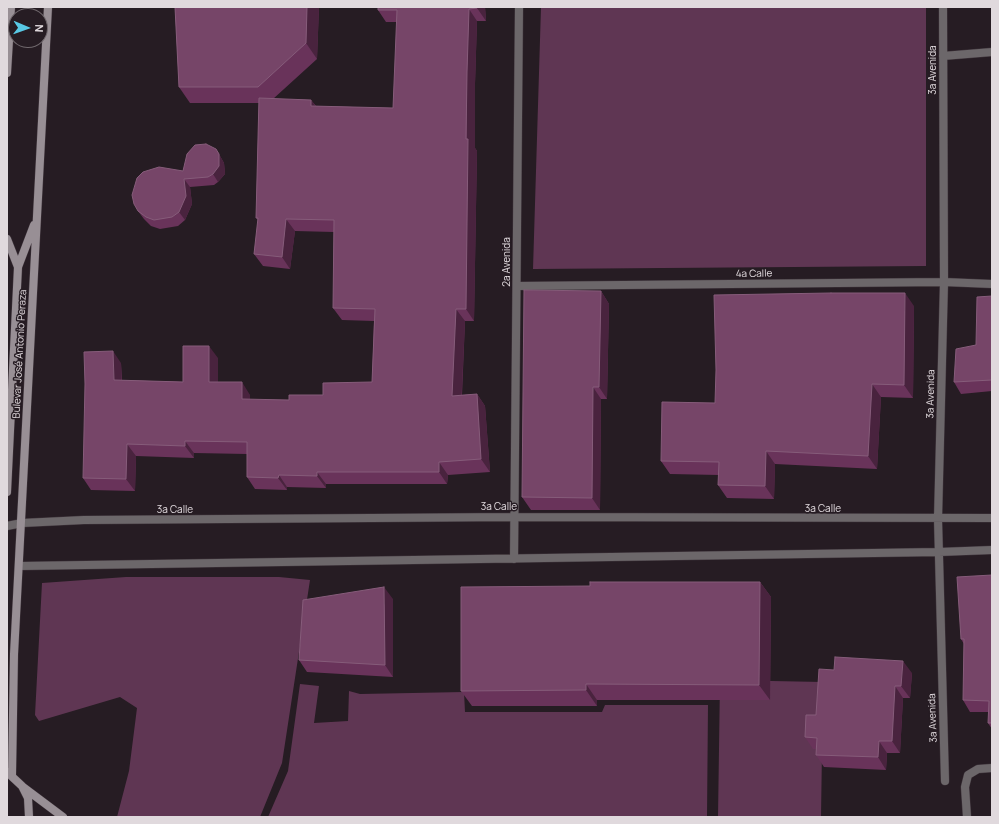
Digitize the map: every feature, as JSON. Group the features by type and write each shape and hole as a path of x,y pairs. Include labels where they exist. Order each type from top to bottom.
{"street":[{"path":"7,73 11,7"},
{"name":"Bulevar José Antonio Peraza","path":"9,773 48,7"},
{"name":"2a Avenida","path":"514,559 519,7"},
{"name":"3a Avenida","path":"943,7 944,282 938,519 945,781"},
{"path":"943,56 992,52"},
{"path":"7,492 18,267 37,217"},
{"path":"7,239 18,267"},
{"name":"4a Calle","path":"517,286 944,282 992,284"},
{"name":"3a Calle","path":"7,526 22,523 84,520 515,517 992,518"},
{"path":"20,566 992,550"},
{"path":"966,817 965,787 968,775 978,769 992,768"},
{"path":"9,773 22,786 62,817"},
{"path":"22,786 28,798 29,817"}],"shaded area":[{"path":"541,7 926,7 926,266 533,269"},
{"path":"126,577 279,577 310,580 282,763 260,817 117,817 129,771 137,708 120,697 39,721 35,715 42,583"},
{"path":"720,680 823,682 821,817 718,817"},
{"path":"300,684 319,686 314,723 348,721 349,691 360,694 464,692 465,712 602,712 605,705 708,705 707,817 268,817 288,771"}],"building":[{"path":"175,7 307,7 306,43 258,87 179,87"},
{"path":"378,7 477,7 469,9 466,139 468,139 466,309 456,309 452,396 477,394 481,459 439,462 439,472 317,472 317,476 279,475 278,478 247,477 247,442 185,441 185,446 127,444 126,479 83,478 85,384 84,352 113,351 114,380 183,382 183,346 209,346 209,382 242,382 242,399 289,400 289,395 323,395 323,383 372,382 375,309 333,308 334,220 286,219 282,257 254,254 258,218 256,218 259,98 311,100 311,106 393,108 397,10 378,10"},
{"path":"206,144 216,149 219,154 219,166 213,174 208,177 184,179 186,196 179,212 172,217 154,220 146,217 138,211 134,204 132,195 137,178 143,172 159,167 183,171 187,154 195,145"},
{"path":"524,290 601,291 599,387 593,387 592,498 522,497"},
{"path":"905,293 904,385 872,384 868,456 766,451 765,486 718,485 719,462 661,461 662,402 715,403 716,370 714,295"},
{"path":"992,296 992,380 954,382 956,349 976,345 977,297"},
{"path":"992,575 992,723 988,723 989,701 963,700 964,639 961,639 957,577"},
{"path":"590,582 760,582 759,685 586,684 586,690 461,691 461,587 590,586"},
{"path":"384,587 385,665 299,660 303,600"},
{"path":"835,657 903,661 901,686 895,686 892,741 879,741 878,757 816,755 817,738 805,737 806,715 816,715 819,669 834,670"}]}
